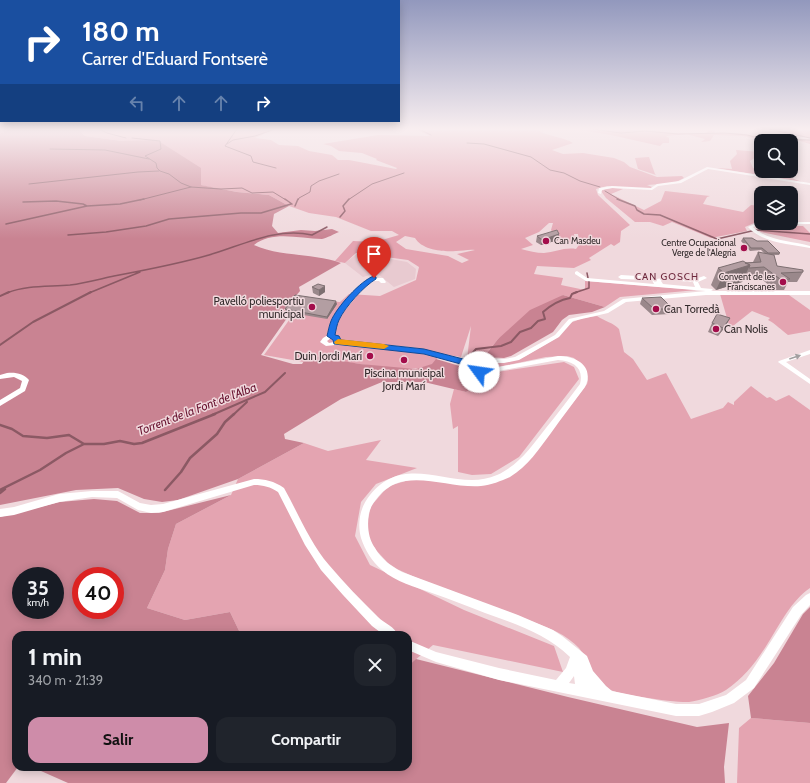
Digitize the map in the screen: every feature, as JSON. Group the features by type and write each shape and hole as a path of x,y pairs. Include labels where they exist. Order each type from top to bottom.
{"street":[{"path":"646,185 656,186 678,183 702,169 711,168 810,184"},
{"path":"600,193 600,189 604,188 648,190 653,189 656,186"},
{"path":"810,223 755,224 751,226 753,230 771,238 810,247"},
{"path":"577,273 586,279 600,281 698,288 728,293"},
{"path":"622,277 654,279 659,285"},
{"path":"331,336 334,321 339,313 366,282 376,278 381,279 383,282"},
{"path":"679,279 695,281 704,278"},
{"path":"659,285 658,280 665,279"},
{"path":"695,281 698,288"},
{"path":"331,336 325,339 324,343 331,345 337,342 416,350 472,364 480,361 507,361 522,356 557,336 571,320 606,312 625,300 684,294 810,293"},
{"path":"331,336 336,338 337,342"},
{"path":"810,352 781,362 810,382"},
{"path":"472,364 474,370 482,372 558,358 568,358 581,366 585,374 585,378 583,385 529,456 522,464 511,471 498,478 480,483 422,476 407,476 397,479 381,488 366,508 364,525 369,548 380,563 399,575 541,630 565,644 582,659 586,665 588,673 586,686 582,690"},
{"path":"0,377 10,374 18,375 26,380 23,389 0,403"},
{"path":"0,513 14,511 59,498 92,494 118,495 138,506 151,509 163,508 254,482 270,483 281,490 308,542 324,567 346,592 376,622 388,631"},
{"path":"412,647 436,657 499,674 676,710 698,710 730,698 750,684 797,611 810,598"},
{"path":"558,685 568,675 576,655"},
{"path":"576,655 582,690"},
{"path":"588,673 602,690 610,696"}],"shaded area":[{"path":"0,166 197,166 201,168 201,185 237,192 269,195 289,206 274,214 272,226 278,233 301,230 315,231 332,229 339,232 322,239 287,236 270,238 261,240 254,245 264,249 341,263 299,287 300,291 280,314 287,318 261,355 293,364 302,364 308,355 360,364 416,369 432,364 436,359 463,367 470,376 484,381 466,392 424,382 382,382 341,399 284,434 285,439 304,443 238,479 178,500 162,502 144,499 118,488 76,490 0,505"},
{"path":"181,166 378,166 396,169 397,168 391,166 628,166 657,177 682,176 684,178 674,183 647,185 652,187 650,189 607,186 596,189 598,195 630,225 621,231 620,242 614,246 611,244 589,258 591,260 574,268 537,266 534,274 563,278 561,285 585,290 585,281 697,290 620,297 605,307 563,295 498,339 484,357 467,359 471,326 461,357 440,354 433,364 424,368 410,369 373,366 308,355 304,362 264,355 292,316 283,312 293,298 340,302 349,294 380,296 416,280 419,267 408,260 356,253 345,263 335,261 353,241 375,242 399,235 392,231 371,231 336,217 309,213 289,206 269,195 237,192 200,185","holes":["549,223 553,223 551,230 557,237 566,241 572,243 575,241 574,234 578,234 579,245 576,249 564,249 544,253 521,249 533,245 525,238 539,232","405,236 415,238 418,242 428,248 451,251 475,250 457,254 469,260 462,263 448,256 406,249 396,242"]},
{"path":"637,166 652,166 656,175 638,169"},
{"path":"731,166 752,166 754,168 754,174 716,168 732,169"},
{"path":"777,178 792,178 802,182"},
{"path":"605,189 623,189 611,194 644,210 661,201 665,191 710,196 707,197 703,204 743,212 751,205 754,205 754,223 745,227 747,231 711,238 672,222 663,226 650,222 635,222 606,198 601,191"},
{"path":"798,226 803,226 810,233 810,242 761,232 759,230 798,230"},
{"path":"358,253 407,262 416,269 415,279 394,287 377,273 363,277 345,263"},
{"path":"720,294 789,295 810,310 810,331 788,335 768,320 770,318 752,311 733,326 729,325"},
{"path":"563,295 605,307 592,312 569,315 562,320 553,332 511,356 504,358 484,357 498,339 530,310"},
{"path":"597,316 619,329 624,352 633,359 647,380 666,373 691,419 723,408 728,402 734,405 734,402 751,386 767,398 770,397 776,401 789,395 810,410 810,588 797,599 750,669 726,690 708,698 682,702 644,698 609,690 599,683 579,648 563,635 552,629 411,576 397,569 388,563 376,550 369,538 367,524 371,506 384,491 392,485 416,478 485,484 533,455 587,384 588,380 586,370 574,358 567,356 546,357 484,370 476,368 475,365 478,363 524,357 558,337 570,323 583,318"},
{"path":"564,362 574,367 579,379 519,457 491,474 472,475 458,472 458,426 453,429 450,404 454,389 466,392 483,381 470,376"},
{"path":"381,440 366,460 417,468 376,484 361,502 355,536 370,565 464,610 554,646 563,672 433,645 412,663 412,631 239,631 230,612 185,620 147,608 165,570 168,549 176,524 231,495 238,479 304,443 328,451"},
{"path":"231,495 176,524 168,549 165,570 147,608 185,620 230,612 239,631 12,631 12,771 15,771 6,783 0,783 0,517 60,502 94,499 117,501 140,513 159,513"},
{"path":"810,607 810,723 751,718 748,696 774,663 803,614"},
{"path":"416,659 697,727 729,723 724,767 725,783 68,783 41,771 412,771 412,662"},
{"path":"751,718 810,723 810,783 737,783 739,728"}],"building":[{"path":"557,230 559,234 542,240 537,236"},
{"path":"743,238 752,238 757,241 768,241 780,253 768,253 762,248 751,248"},
{"path":"758,252 774,255 777,266 803,270 803,272 781,273 790,279 780,279 764,267 749,268 750,265 745,263 761,262"},
{"path":"743,261 750,265 724,273 718,268"},
{"path":"318,284 325,286 319,290 312,287"},
{"name":"Pavelló poliesportiu municipal","path":"295,295 336,301 327,317 285,309"},
{"path":"661,297 673,309 654,309 642,298"},
{"path":"717,314 730,318 723,328 712,323"}],"waterway":[{"path":"157,166 160,171 169,174 181,183 191,187"},
{"path":"267,166 276,168"},
{"path":"543,166 550,170 564,173 580,181 600,187"},
{"path":"29,184 159,171"},
{"path":"348,200 372,184 404,173"},
{"path":"298,200 310,192 311,186 319,181 339,174"},
{"path":"144,199 191,187"},
{"path":"191,187 221,189 242,188 252,193 273,192 286,200"},
{"path":"605,191 620,200"},
{"path":"87,206 120,204 144,199"},
{"path":"285,199 292,204"},
{"path":"295,206 298,199"},
{"path":"617,199 635,206 637,210 644,214 660,215 717,239 756,230 810,234"},
{"path":"340,217 345,211 343,206 348,200"},
{"path":"23,202 56,201 83,204 87,206"},
{"path":"68,235 106,232 146,226 169,219 241,213 261,213 291,204"},
{"path":"6,224 87,206"},
{"path":"7,293 30,287 76,284 150,269 222,251 260,238 286,233 312,235 327,227"},
{"path":"89,293 140,272"},
{"path":"587,273 588,278"},
{"path":"577,292 589,288 589,281"},
{"path":"0,296 9,292"},
{"path":"469,357 476,349 501,346 511,342 520,332 531,328 538,321 545,319 543,312 549,307 559,301 570,298 572,294 577,292"},
{"path":"0,345 33,322 89,293"},
{"name":"Torrent de la Font de l'Alba","path":"212,415 265,392 285,373"},
{"path":"233,415 247,402"},
{"name":"Torrent de la Font de l'Alba","path":"84,444 104,444 120,441 134,444 142,443 215,414"},
{"path":"165,490 181,472 190,458 217,434 225,422 234,414"},
{"path":"0,425 12,429 23,436 47,438 69,435 84,444"},
{"name":"Torrent de la Font de l'Alba","path":"0,490 40,470 66,453 84,444"},
{"name":"Torrent de la Font de l'Alba","path":"0,493 5,489"}],"slow traffic":[{"path":"338,342 384,346"}],"place":[{"name":"Can Masdeu","path":"546,241"},
{"name":"Centre Ocupacional Verge de l'Alegria","path":"744,248"},
{"name":"Convent de les Franciscanes","path":"783,282"},
{"name":"Pavelló poliesportiu municipal","path":"312,307"},
{"name":"Can Torredà","path":"656,309"},
{"name":"Can Nolis","path":"716,329"},
{"name":"Duin Jordi Marí","path":"370,356"},
{"name":"Piscina municipal Jordi Marí","path":"404,360"}],"district":[{"name":"CAN GOSCH","path":"667,276"}],"route":[{"path":"374,278 370,279 362,286 334,321 331,336 336,338 337,342 416,350 472,364 472,367 479,372"}]}
